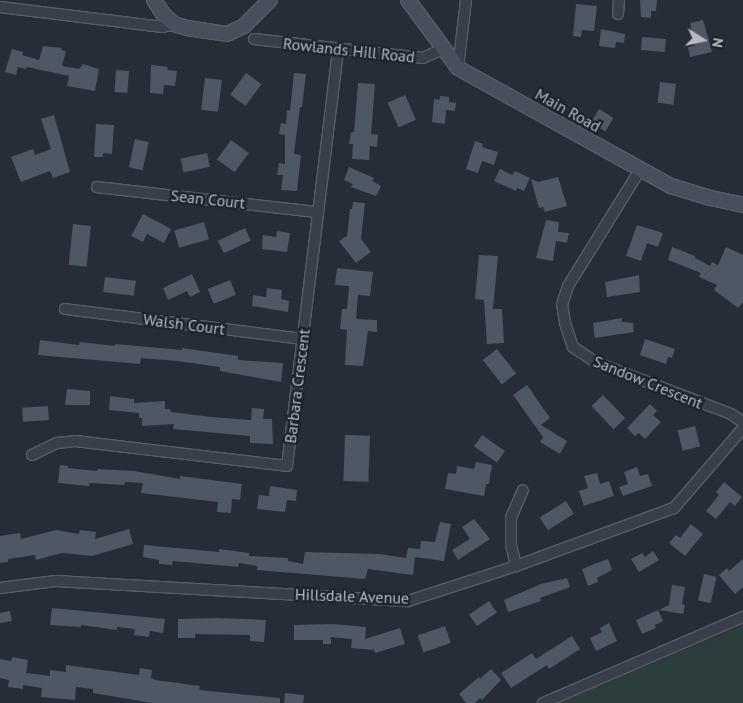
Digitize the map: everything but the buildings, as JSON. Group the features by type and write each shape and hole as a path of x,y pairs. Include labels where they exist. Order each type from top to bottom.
{"main road":[{"path":"154,0 163,14 174,24 187,28 227,34 244,26 270,0"},
{"name":"Main Road","path":"408,0 442,49 458,68 640,170 688,193 743,205"}],"street":[{"path":"458,68 466,0"},
{"path":"618,0 618,14"},
{"path":"0,7 163,28 174,24"},
{"name":"Rowlands Hill Road","path":"254,39 424,58 442,49"},
{"name":"Barbara Crescent","path":"32,455 57,443 75,441 287,466 338,48"},
{"name":"Sandow Crescent","path":"640,170 568,286 562,304 565,323 573,347 595,362 730,414 743,422"},
{"name":"Sean Court","path":"97,187 318,212"},
{"name":"Walsh Court","path":"65,309 302,340"},
{"name":"Hillsdale Avenue","path":"0,588 56,581 408,601 516,566 674,508 743,428"},
{"path":"516,566 511,545 511,518 523,490"},
{"path":"543,703 743,617"}],"shaded area":[{"path":"743,625 743,703 559,703"}]}
